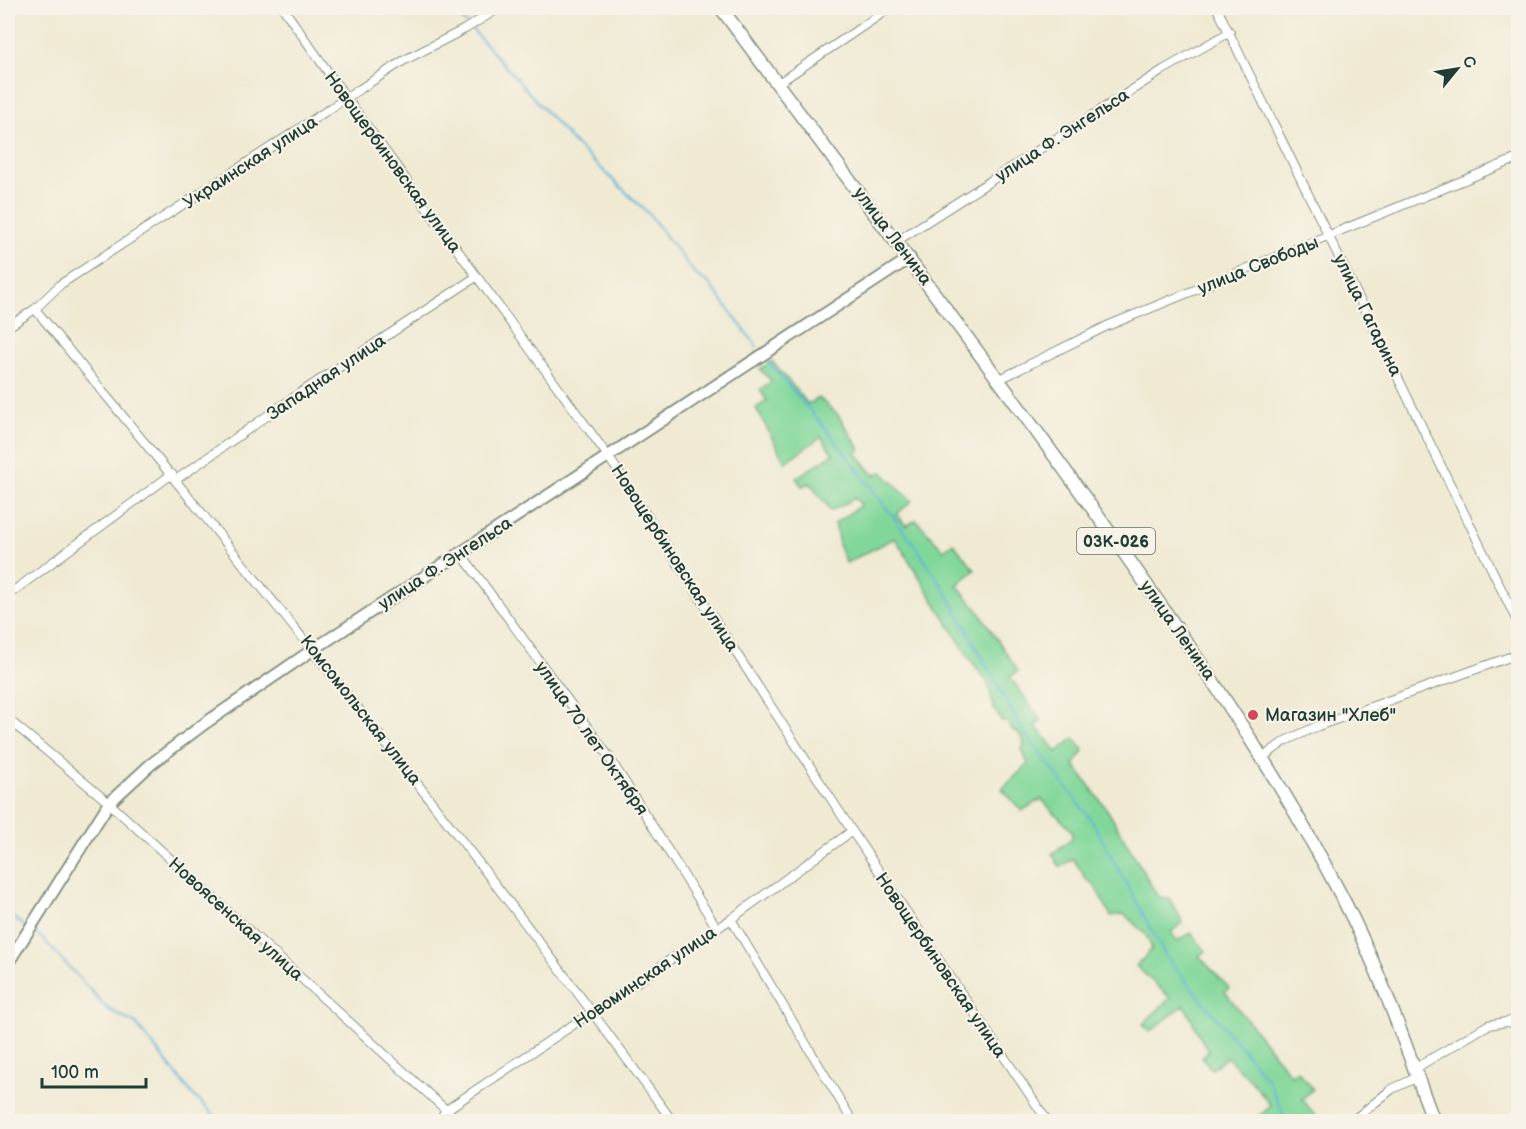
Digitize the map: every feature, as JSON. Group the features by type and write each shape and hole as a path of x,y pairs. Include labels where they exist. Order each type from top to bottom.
{"main road":[{"name":"улица Ленина","path":"721,8 1000,380 1199,657 1262,758 1345,902 1372,961 1434,1122"},
{"name":"улица Ф. Энгельса","path":"8,963 109,803 150,765 204,724 314,649 910,258"}],"street":[{"name":"Новощербиновская улица","path":"283,8 476,278 608,456 852,831 1048,1122"},
{"name":"Украинская улица","path":"8,327 35,309 61,284 403,61 465,29 499,8"},
{"path":"777,84 890,8"},
{"name":"улица Гагарина","path":"1217,8 1518,622"},
{"name":"улица Ф. Энгельса","path":"897,241 1163,70 1230,32"},
{"name":"улица Свободы","path":"1000,380 1107,326 1518,158"},
{"name":"Западная улица","path":"8,595 174,477 476,278"},
{"name":"Комсомольская улица","path":"35,309 314,649 593,1012 673,1122"},
{"name":"улица 70 лет Октября","path":"460,552 607,754 717,927"},
{"path":"1262,758 1285,741 1318,726 1518,654"},
{"name":"Новоясенская улица","path":"8,719 109,803 446,1110 462,1122"},
{"name":"Новоминская улица","path":"438,1122 446,1110 731,919 852,831"},
{"path":"731,919 853,1122"},
{"path":"1351,1122 1392,1089 1488,1025 1514,1021 1518,1030"}],"green space":[{"path":"772,361 808,404 819,398 838,415 860,449 856,453 874,475 882,472 912,501 897,514 906,526 916,520 944,550 953,543 975,570 957,585 980,613 1018,671 1010,677 1041,721 1035,725 1057,752 1074,738 1084,751 1074,765 1108,811 1158,897 1169,898 1183,922 1171,932 1177,941 1191,933 1206,951 1199,956 1229,988 1225,992 1291,1075 1298,1071 1313,1089 1302,1099 1320,1121 1253,1121 1271,1106 1255,1085 1227,1057 1212,1069 1202,1058 1209,1051 1184,1005 1150,1032 1143,1024 1170,998 1136,966 1152,949 1146,935 1124,914 1111,916 1094,885 1083,877 1084,875 1073,859 1060,867 1052,854 1072,838 1072,831 1041,799 1022,811 1002,789 1028,764 1022,750 1024,743 1018,732 1013,731 1007,722 1002,722 994,709 988,683 970,659 895,538 846,563 840,550 835,523 861,505 855,498 831,511 810,483 802,486 796,478 833,454 821,437 785,462 756,408 767,401 760,390 772,382 760,369"}],"waterway":[{"path":"449,8 467,24"},
{"path":"471,28 573,142 649,214 696,275 709,283 757,347"},
{"path":"765,358 831,435 914,544 946,592 1021,728 1092,821 1167,958 1268,1080 1287,1122"},
{"path":"8,914 27,928"},
{"path":"32,931 42,938 108,1009 136,1024 193,1095 221,1122"}],"place":[{"name":"Магазин \"Хлеб\"","path":"1253,715"}]}
